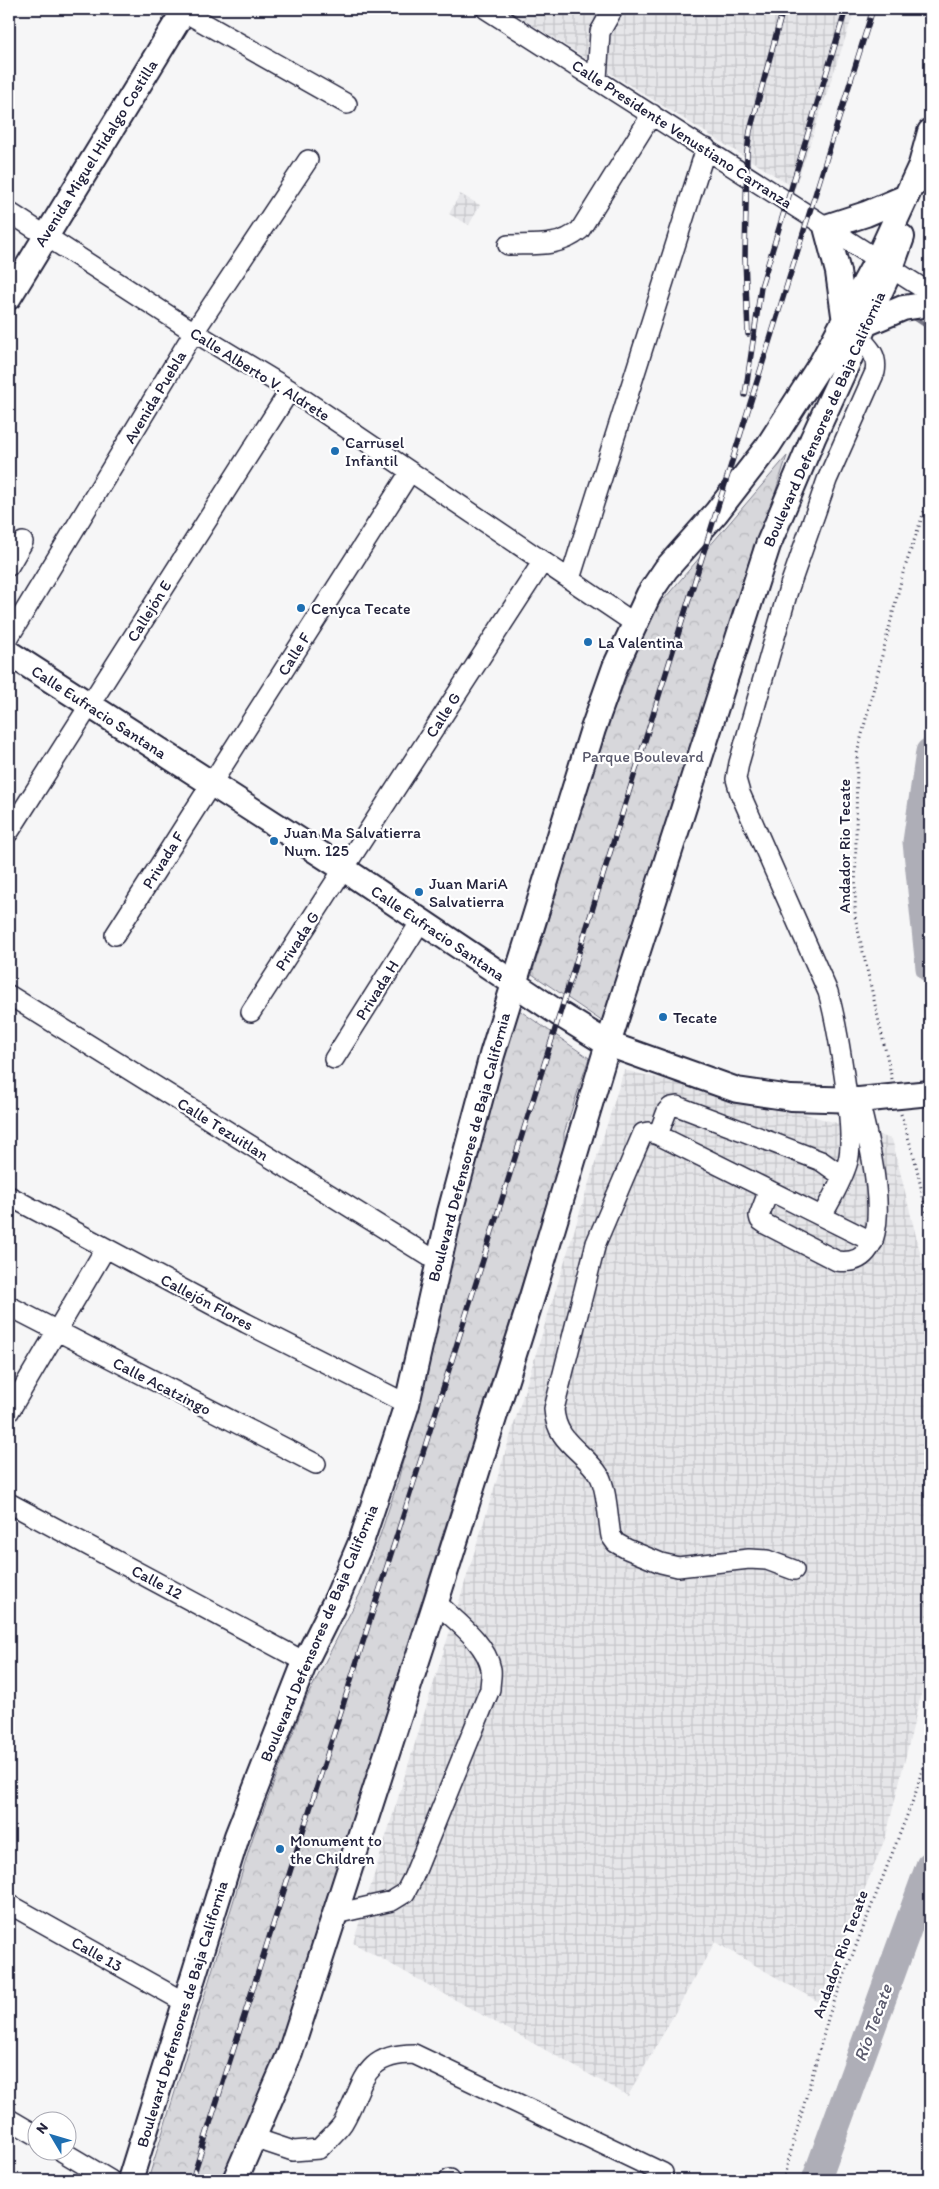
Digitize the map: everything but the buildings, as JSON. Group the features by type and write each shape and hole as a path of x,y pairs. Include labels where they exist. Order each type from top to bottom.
{"main road":[{"name":"Avenida Miguel Hidalgo Costilla","path":"9,297 183,10"},
{"name":"Boulevard Defensores de Baja California","path":"235,2180 290,2053 436,1602 532,1297 608,1044 768,545 856,328 884,264 907,219 930,132"},
{"name":"Boulevard Defensores de Baja California","path":"884,264 906,197 919,169"},
{"path":"906,197 866,214 826,227 856,328 903,308 930,304"},
{"name":"Boulevard Defensores de Baja California","path":"130,2180 237,1836 305,1662 337,1598 361,1542 407,1404 438,1262 512,983 593,729 634,623 649,594 666,569 716,513 768,446 818,369 856,328"},
{"name":"Calle Eufracio Santana","path":"9,653 344,869 512,983 608,1044 737,1090 791,1098 853,1100 912,1095"}],"street":[{"name":"Calle Presidente Venustiano Carranza","path":"486,9 930,293"},
{"path":"597,79 600,32 613,9"},
{"path":"183,10 347,104"},
{"path":"508,245 556,244 569,239 580,230 652,114"},
{"path":"570,579 706,148"},
{"name":"Avenida Puebla","path":"9,637 194,332 308,160"},
{"name":"Calle Alberto V. Aldrete","path":"9,212 194,332 290,390 634,623"},
{"path":"769,1190 760,1210 760,1220 837,1261 849,1262 859,1259 873,1242 878,1219 878,1198 828,992 740,793 736,779 788,591 827,480 875,372 875,357 872,350 856,328"},
{"name":"Callejón E","path":"9,832 290,390"},
{"name":"Calle F","path":"211,785 410,472"},
{"path":"9,566 22,542"},
{"name":"Calle G","path":"344,869 543,561"},
{"name":"Privada F","path":"115,935 211,785"},
{"name":"Privada G","path":"251,1012 344,869"},
{"name":"Privada H","path":"334,1060 421,921"},
{"name":"Calle Tezuitlan","path":"9,996 438,1262"},
{"path":"822,1216 848,1161 853,1100"},
{"path":"658,1135 667,1110 671,1106 676,1106 821,1160 842,1176"},
{"path":"794,1570 767,1560 749,1559 678,1567 661,1564 616,1543 611,1536 599,1475 558,1431 554,1409 596,1243 642,1133 648,1132 658,1135 873,1242"},
{"name":"Callejón Flores","path":"9,1196 407,1404"},
{"path":"9,1412 106,1248"},
{"name":"Calle Acatzingo","path":"9,1306 316,1464"},
{"name":"Calle 12","path":"9,1503 305,1662"},
{"path":"334,1914 392,1900 405,1893 414,1878 490,1688 491,1668 482,1649 436,1602"},
{"name":"Calle 13","path":"9,1904 186,2003"},
{"path":"254,2138 293,2151 319,2149 342,2124 362,2083 376,2063 395,2054 414,2054 663,2173"},
{"path":"9,2119 28,2130"},
{"path":"78,2161 110,2180"}],"path":[{"name":"Andador Rio Tecate","path":"930,494 903,573 857,754 855,917 912,1095 915,1160 930,1229"},
{"name":"Andador Rio Tecate","path":"783,2180 829,2015 915,1795 930,1741"}],"shaded area":[{"path":"507,9 855,9 795,188"},
{"path":"460,194 480,205 469,225 449,214"},
{"path":"624,1070 788,1109 892,1139 930,1293 930,1658 886,1836 819,2002 715,1942 628,2096 353,1943"}],"green space":[{"name":"Parque Boulevard","path":"787,456 603,1022 532,974 602,740 652,613"},
{"path":"516,1008 589,1058 564,1133 564,1150 270,2082 223,2180 148,2180 253,1837 306,1699 362,1590 398,1481 444,1296 443,1243"}],"waterway":[{"path":"910,315 930,328"},
{"name":"Río Tecate","path":"930,752 917,842 930,968"},
{"name":"Río Tecate","path":"816,2180 930,1866"}],"railway":[{"path":"748,334 745,258 747,152 750,131 783,9"},
{"path":"745,395 761,287 846,9"},
{"path":"192,2180 417,1472 873,9"}],"place":[{"name":"Carrusel Infantil","path":"335,451"},
{"name":"Cenyca Tecate","path":"301,608"},
{"name":"La Valentina","path":"588,642"},
{"name":"Juan Ma Salvatierra Num. 125","path":"274,841"},
{"name":"Juan MariA Salvatierra","path":"419,892"},
{"name":"Tecate","path":"663,1017"},
{"name":"Monument to the Children","path":"280,1849"}]}
